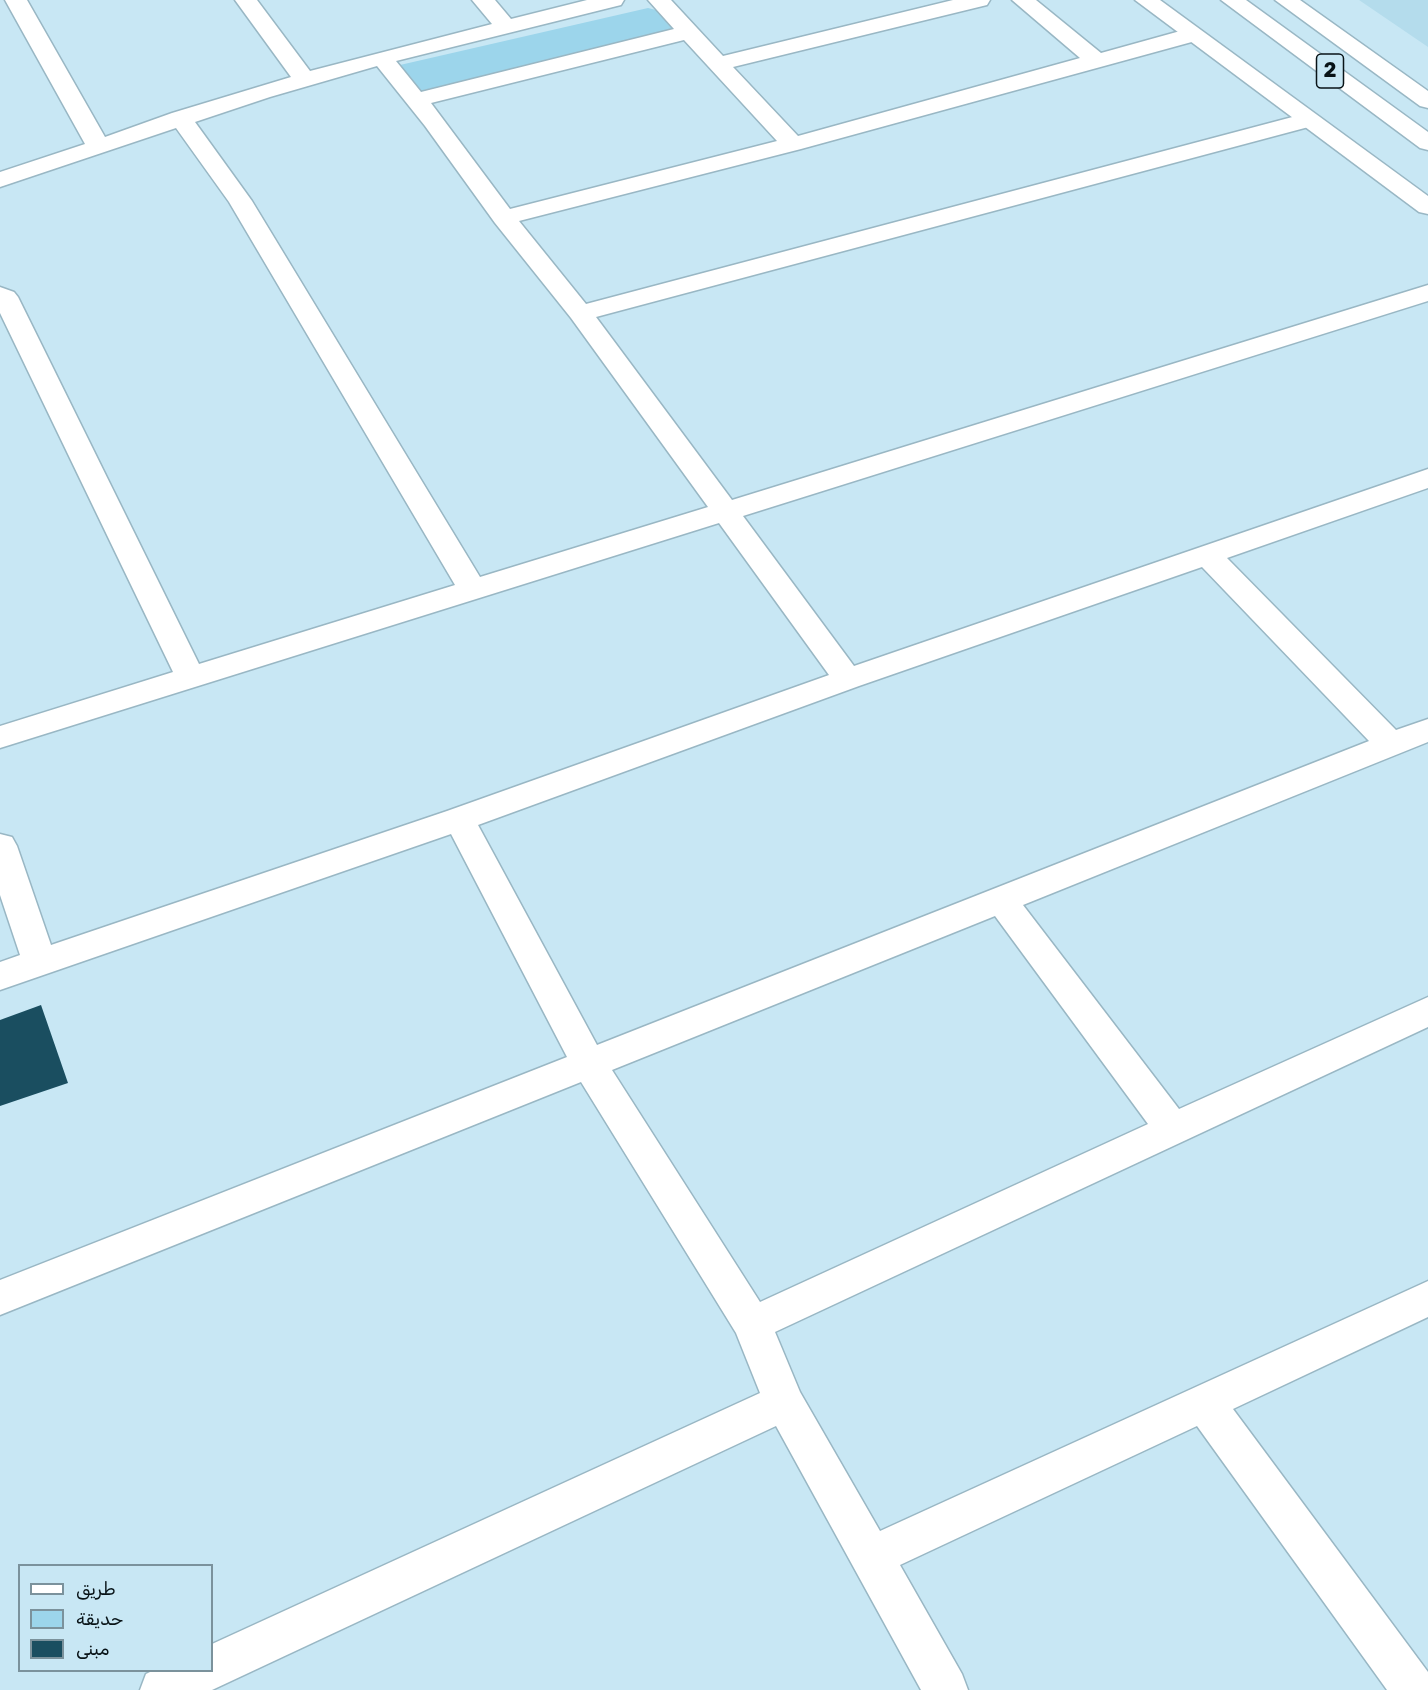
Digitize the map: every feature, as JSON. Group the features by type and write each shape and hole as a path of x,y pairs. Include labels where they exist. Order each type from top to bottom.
{"main road":[{"path":"16,0 98,146"},
{"path":"246,0 305,80"},
{"path":"483,0 506,26"},
{"path":"0,180 180,118 305,80 382,58 613,0"},
{"path":"659,0 793,144"},
{"path":"717,64 980,0"},
{"path":"1023,0 1096,61"},
{"path":"1146,0 1428,207"},
{"name":"2","path":"1232,0 1428,143"},
{"name":"2","path":"1286,0 1428,101"},
{"path":"416,100 689,32"},
{"path":"504,218 793,144 1191,35"},
{"path":"382,58 580,313 848,679"},
{"path":"180,118 240,201 473,590"},
{"path":"580,313 1308,120"},
{"path":"0,737 1428,293"},
{"path":"0,295 5,297 191,678"},
{"path":"0,976 459,819 848,679 1428,478"},
{"path":"1207,555 1392,745"},
{"path":"0,1298 1428,730"},
{"path":"459,819 589,1064 752,1324 784,1402 946,1690"},
{"path":"0,846 40,962"},
{"path":"1001,900 1173,1129"},
{"path":"752,1324 1428,1011"},
{"path":"871,1557 1205,1404 1428,1298"},
{"path":"213,1667 784,1402"},
{"path":"1205,1404 1414,1690"},
{"path":"162,1690 203,1672"}],"shaded area":[{"path":"1359,0 1428,0 1428,47"}],"green space":[{"path":"648,8 656,10 672,28 670,32 420,91 400,65"}],"building":[{"path":"41,1005 68,1083 0,1106 0,1020"}]}
